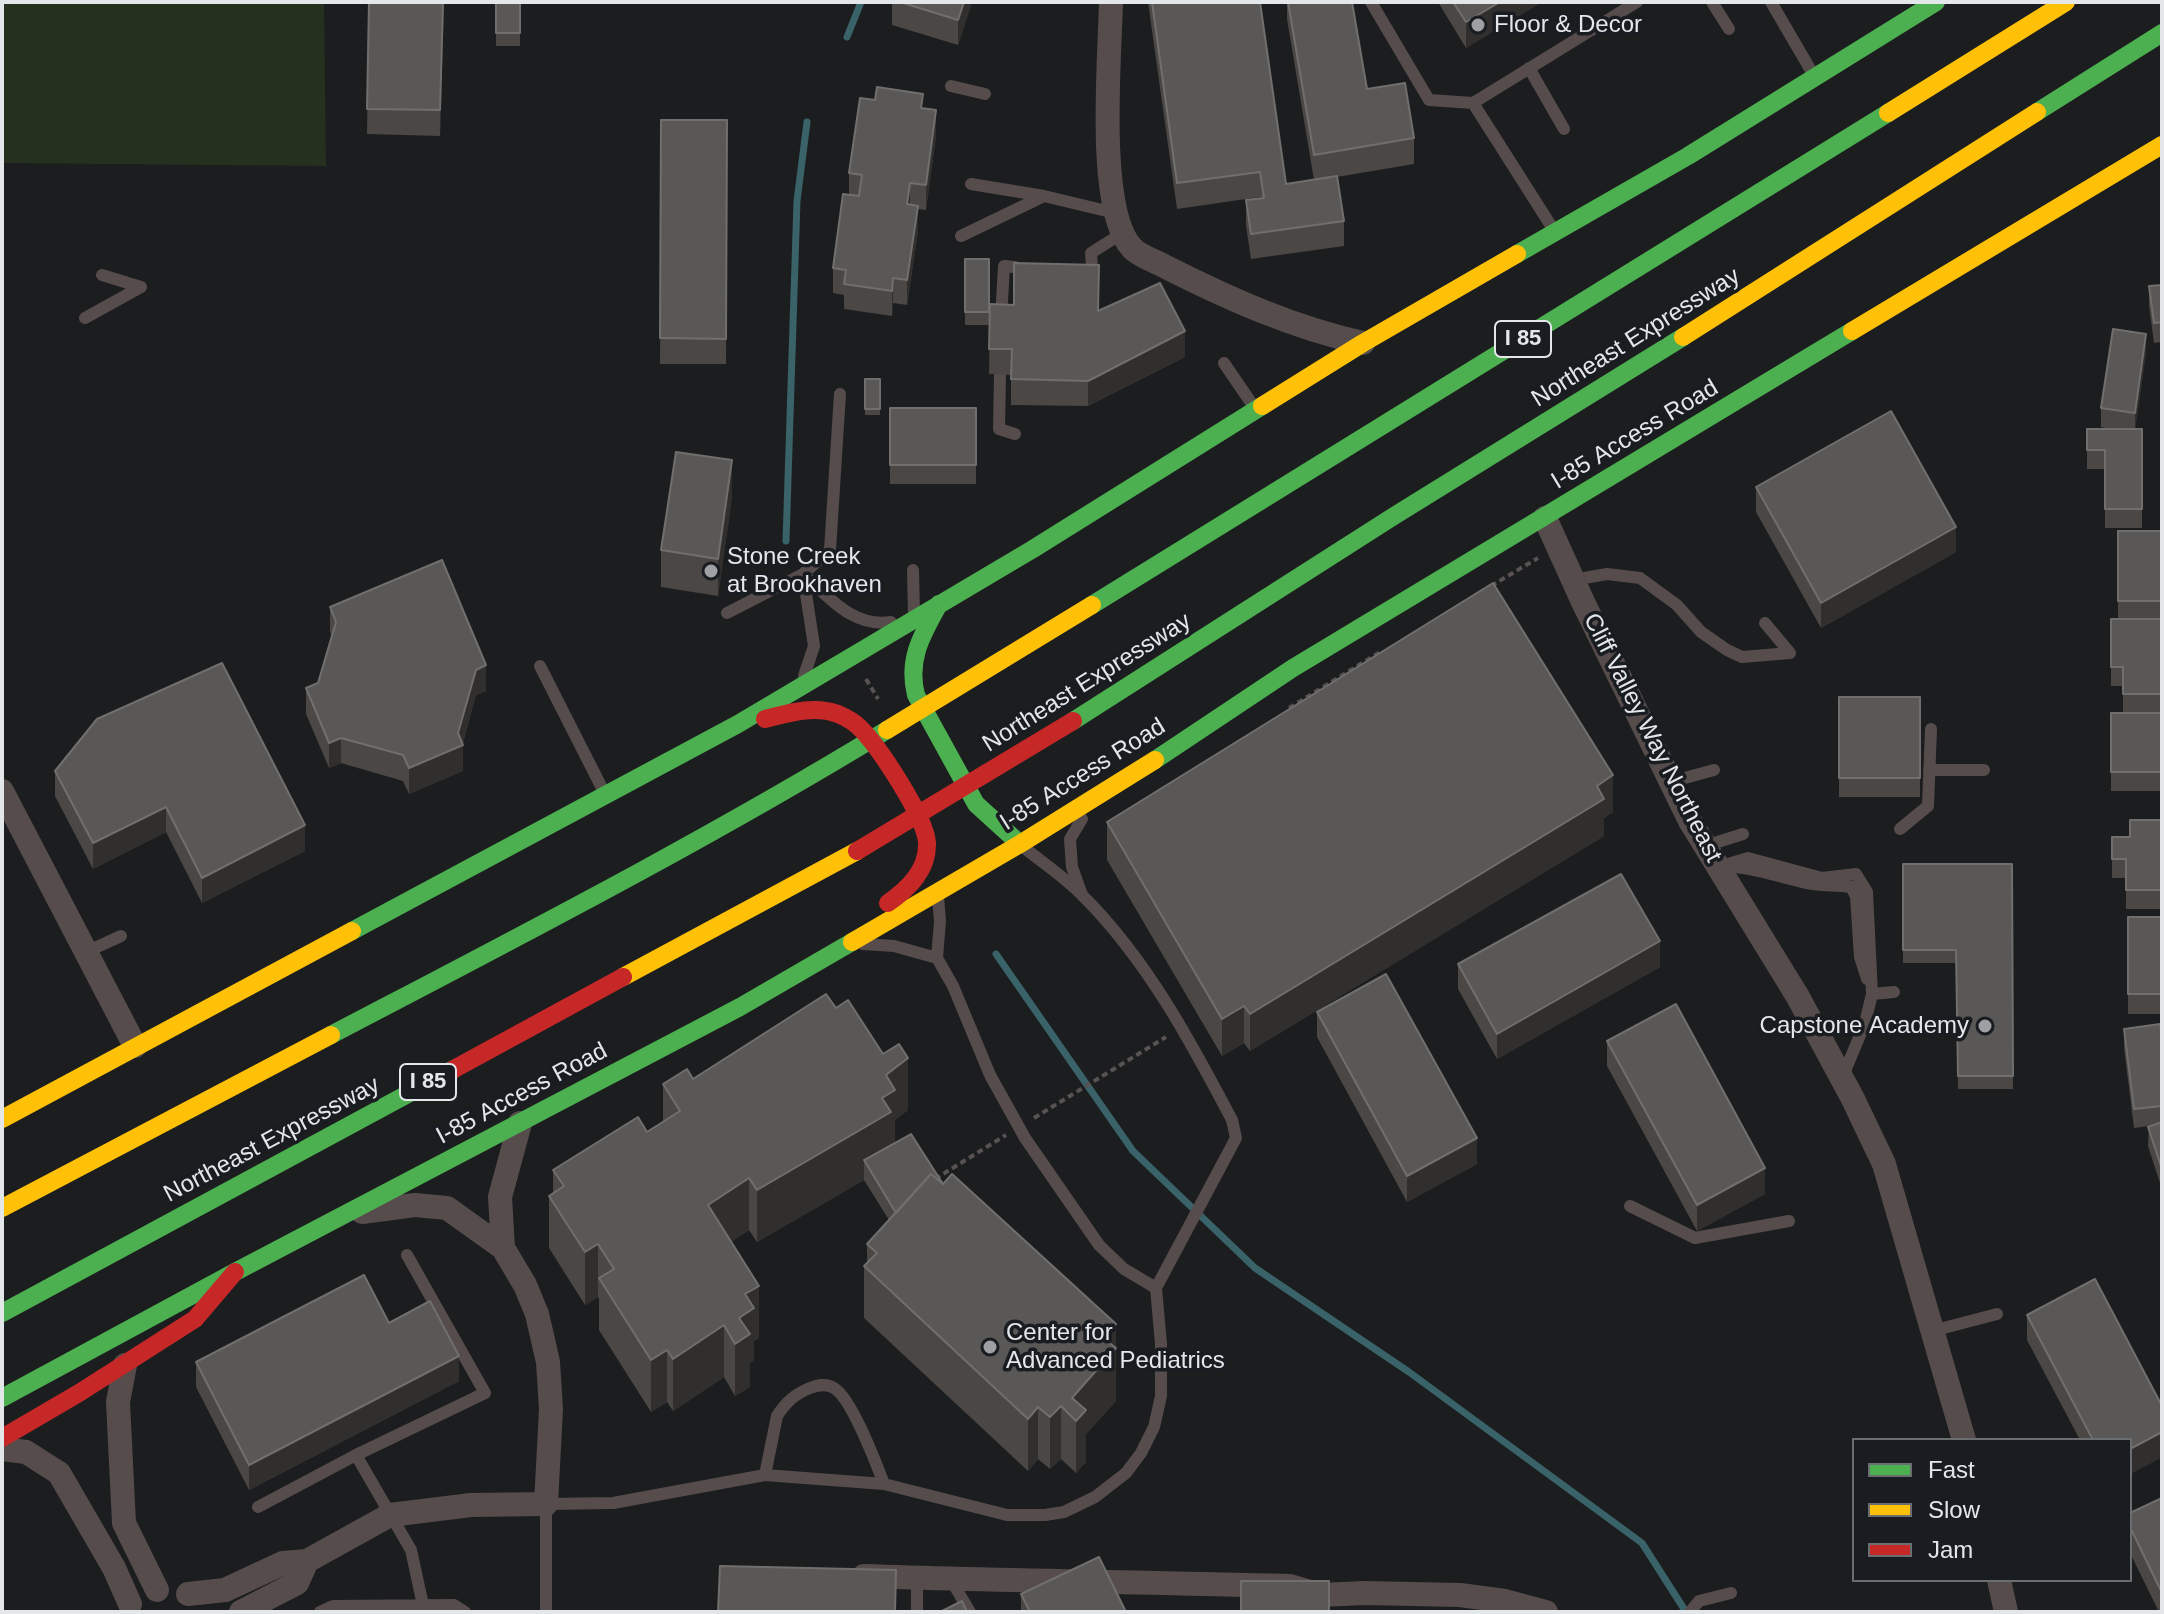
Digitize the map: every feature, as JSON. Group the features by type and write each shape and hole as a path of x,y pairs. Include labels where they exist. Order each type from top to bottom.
{"main road":[{"path":"2,1119 738,724 1363,343 1688,156 1936,2"},
{"name":"I 85","path":"2,1208 529,931 808,778 2066,2"},
{"name":"Northeast Expressway","path":"2,1313 855,852 1029,749 2162,33"},
{"name":"I-85 Access Road","path":"2,1398 740,1007 1020,844 1109,790 1293,668 2162,145"},
{"path":"939,604 912,657 911,677 916,695 976,804 1020,844"},
{"path":"738,724 808,710 839,714 861,728 923,822 927,844 919,874 904,892 740,1007"},
{"path":"976,804 1004,814 1023,814 1060,808 1109,790"},
{"path":"2,1438 125,1365 195,1319 235,1272"}],"street":[{"path":"1111,2 1109,160 1120,222 1132,249 1210,289 1322,334 1363,343"},
{"name":"Cliff Valley Way Northeast","path":"1545,518 1670,782 1798,997 1884,1164 1963,1438"},
{"path":"2,791 135,1046"},
{"path":"503,1248 500,1197 520,1123"},
{"path":"188,1594 225,1590 283,1563 307,1561 390,1515 471,1505 546,1504 551,1409 548,1362 537,1314 525,1285 503,1248 447,1208 431,1205 344,1215"},
{"path":"125,1365 118,1402 124,1523 157,1590"},
{"path":"2,1449 26,1452 59,1473 114,1568 127,1608 142,1595 173,1589 188,1594 208,1612"},
{"path":"241,1612 297,1583 307,1561"},
{"path":"841,1576 1290,1586 1320,1595 1364,1598 1460,1595 1505,1601 1546,1612"},
{"path":"1999,1582 2006,1612"}],"lane":[{"path":"1371,2 1429,100 1473,103 1637,2"},
{"path":"1712,2 1729,29"},
{"path":"1771,2 1815,77"},
{"path":"1529,68 1564,129"},
{"path":"951,86 985,94"},
{"path":"1473,103 1555,232"},
{"path":"971,184 1044,196 1120,222 1091,253 1092,267"},
{"path":"961,236 1044,196"},
{"path":"1000,330 1004,266 1015,267"},
{"path":"85,318 141,287 102,275"},
{"path":"1224,363 1256,410"},
{"path":"1000,375 999,429 1015,434"},
{"path":"727,613 803,574 830,550 840,394"},
{"path":"803,574 847,613 864,622 881,623 914,618 913,570"},
{"path":"797,689 810,663 814,646 803,574"},
{"path":"1573,580 1607,574 1640,578 1677,605 1701,632 1727,650 1742,657 1790,653 1765,623"},
{"path":"540,666 605,794"},
{"path":"1900,829 1928,806 1931,729"},
{"path":"1670,782 1714,770"},
{"path":"1929,770 1984,770"},
{"path":"1082,895 1072,867 1070,839 1082,818 1109,790"},
{"path":"1712,856 1743,834"},
{"path":"927,844 936,860 940,921 937,958 958,996 990,1075 1025,1138 1099,1245 1124,1269 1156,1288"},
{"path":"546,1612 546,1504 613,1503 765,1475 884,1484 953,1500 987,1512 1036,1516 1064,1512 1079,1505 1120,1479 1132,1467 1154,1427 1161,1396 1161,1344 1156,1288 1236,1138 1229,1115 1152,979 1082,895 1020,844"},
{"path":"1712,856 1748,858 1822,878 1856,874 1867,892 1872,994 1865,1023 1842,1078"},
{"path":"86,952 121,936"},
{"path":"848,944 894,946 937,958"},
{"path":"1872,994 1894,992"},
{"path":"1630,1206 1695,1238 1789,1221"},
{"path":"258,1507 356,1455 485,1393 407,1255"},
{"path":"1932,1331 1997,1314"},
{"path":"765,1475 777,1416 797,1393 819,1384 837,1390 848,1405 884,1484"},
{"path":"356,1455 411,1550 423,1605"},
{"path":"917,1578 917,1612"},
{"path":"951,1580 970,1612"},
{"path":"1690,1612 1699,1601 1731,1593"},
{"path":"320,1612 333,1606 423,1605 454,1605 465,1612"}],"path":[{"path":"1031,1120 1156,1043"},
{"path":"930,1182 999,1139"}],"green space":[{"path":"2,2 324,2 326,166 2,163"}],"building":[{"path":"369,2 443,2 440,110 367,109"},
{"path":"496,2 520,2 520,33 496,33"},
{"path":"900,2 964,2 958,20"},
{"path":"1152,2 1260,2 1286,184 1337,176 1344,221 1251,234 1246,200 1264,198 1260,172 1177,183"},
{"path":"1288,2 1352,2 1367,89 1405,83 1414,138 1314,155"},
{"path":"1453,2 1500,2 1466,22"},
{"path":"877,87 923,94 921,108 936,110 926,185 910,183 907,204 918,206 907,280 893,278 892,291 844,284 846,270 833,268 843,194 859,196 862,175 849,173 860,98 875,100"},
{"path":"661,120 727,120 726,339 660,338"},
{"path":"965,259 989,259 989,312 965,312"},
{"path":"1014,263 1099,265 1098,311 1160,283 1185,331 1088,381 1011,379 1012,349 989,349 990,304 1014,305"},
{"path":"2162,285 2162,322 2154,323 2149,286"},
{"path":"2113,329 2146,334 2135,413 2101,408"},
{"path":"865,379 880,379 880,409 865,409"},
{"path":"890,408 976,408 976,465 890,465"},
{"path":"1891,411 1956,527 1821,603 1756,487"},
{"path":"2087,429 2142,429 2142,509 2105,509 2105,450 2087,450"},
{"path":"676,452 732,460 718,559 661,550"},
{"path":"2118,531 2161,531 2161,601 2118,601"},
{"path":"442,560 486,665 476,670 458,733 463,745 409,768 403,755 341,738 329,743 306,688 318,683 336,622 330,607"},
{"path":"1493,583 1613,775 1597,786 1604,799 1250,1014 1244,1006 1222,1019 1107,822"},
{"path":"2111,619 2161,619 2161,694 2123,694 2123,667 2111,667"},
{"path":"222,663 305,825 202,878 166,807 93,843 55,771 97,719"},
{"path":"1839,697 1920,697 1920,778 1839,778"},
{"path":"2111,713 2161,713 2161,772 2111,772"},
{"path":"2130,820 2161,820 2161,890 2126,890 2126,859 2112,859 2112,837 2130,837"},
{"name":"Capstone Academy","path":"1903,864 2012,864 2013,1076 1958,1076 1956,950 1903,950"},
{"path":"1621,874 1660,941 1497,1034 1458,964"},
{"path":"2128,917 2162,917 2162,994 2128,994"},
{"path":"1386,974 1477,1138 1407,1176 1317,1012"},
{"path":"826,994 836,1008 848,1000 883,1054 899,1044 908,1058 886,1075 895,1090 882,1098 891,1112 757,1190 749,1178 708,1205 759,1286 745,1294 754,1308 739,1318 750,1334 735,1344 724,1325 673,1359 667,1350 651,1360 599,1278 614,1269 598,1244 585,1252 549,1196 564,1186 553,1170 638,1117 647,1132 680,1111 663,1084 687,1069 693,1079"},
{"path":"1676,1004 1765,1168 1697,1205 1607,1041"},
{"path":"2160,1024 2162,1106 2134,1109 2124,1029"},
{"path":"2162,1122 2162,1169 2148,1127"},
{"path":"911,1134 943,1184 931,1174 896,1213 864,1160"},
{"name":"Center for Advanced Pediatrics","path":"931,1174 943,1184 952,1174 1116,1324 1103,1338 1116,1348 1072,1398 1086,1410 1076,1421 1061,1406 1050,1417 1038,1407 1028,1419 864,1266 877,1253 867,1244"},
{"path":"364,1275 389,1323 430,1301 459,1356 249,1465 196,1362"},
{"path":"2095,1279 2162,1406 2162,1432 2132,1448 2132,1438 2092,1438 2027,1315"},
{"path":"2162,1498 2162,1593 2132,1531 2132,1512"},
{"path":"1099,1557 1126,1612 1030,1612 1021,1594"},
{"path":"720,1566 896,1570 895,1612 718,1612"},
{"path":"1241,1581 1329,1581 1329,1612 1241,1612"},
{"path":"962,1601 967,1612 940,1612"}],"waterway":[{"path":"847,37 861,2"},
{"path":"786,541 797,201 807,122"},
{"path":"996,954 1133,1151 1255,1268 1409,1372 1642,1543 1686,1612"}],"traffic: fast":[{"path":"1517,254 1688,156 1936,2"},
{"path":"2037,112 2162,33"},
{"path":"1092,605 1888,113"},
{"path":"1155,760 1293,668 1852,331"},
{"path":"1073,721 1394,516 1683,337"},
{"path":"352,931 738,724 1033,549 1262,406"},
{"path":"939,604 915,659 916,695 976,804 1020,844"},
{"path":"331,1035 681,849 887,730"},
{"path":"2,1398 740,1007 852,942"},
{"path":"2,1313 454,1069"}],"traffic: slow":[{"path":"1888,113 2066,2"},
{"path":"1683,337 2037,112"},
{"path":"1852,331 2162,145"},
{"path":"1262,406 1363,343 1517,254"},
{"path":"887,730 1092,605"},
{"path":"852,942 1020,844 1155,760"},
{"path":"623,977 857,851"},
{"path":"2,1119 352,931"},
{"path":"2,1208 331,1035"}],"traffic: jam":[{"path":"765,719 811,710 838,714 859,727 889,765 919,817 927,843 924,862 915,878 888,903"},
{"path":"857,851 1073,721"},
{"path":"454,1069 623,977"},
{"path":"2,1438 195,1319 235,1272"}],"place":[{"name":"Floor & Decor","path":"1478,25"},
{"name":"Stone Creek at Brookhaven","path":"711,571"},
{"name":"Capstone Academy","path":"1985,1026"},
{"name":"Center for Advanced Pediatrics","path":"990,1347"}]}
